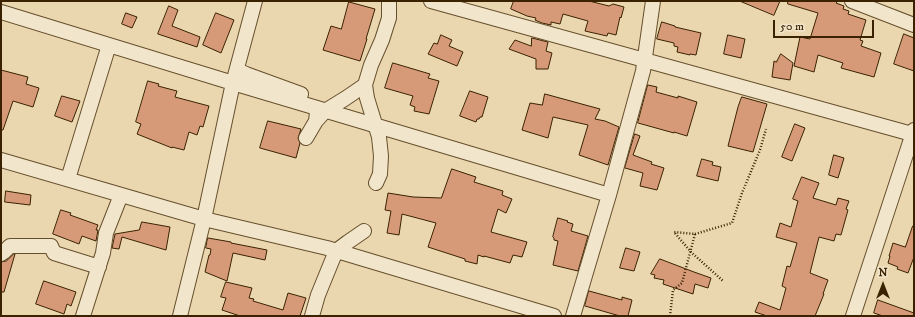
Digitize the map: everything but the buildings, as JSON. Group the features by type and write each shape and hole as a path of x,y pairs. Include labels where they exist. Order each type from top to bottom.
{"street":[{"path":"180,316 204,219 235,77 255,1"},
{"path":"376,183 380,174 381,156 379,137 366,98 364,85 389,18 389,1"},
{"path":"431,1 913,132 852,316"},
{"path":"572,316 609,195 643,71 653,1"},
{"path":"852,1 914,25"},
{"path":"1,12 109,45 235,77 246,74 286,89 322,109 389,123 408,129"},
{"path":"68,179 109,45"},
{"path":"306,138 322,109 346,98 364,85"},
{"path":"374,120 609,195"},
{"path":"1,160 204,219 336,251 554,316"},
{"path":"83,316 103,254 106,233 121,195"},
{"path":"312,316 318,295 336,251 364,231"},
{"path":"1,254 10,246 51,246 54,253 99,267"}],"path":[{"path":"723,281 691,252 674,232 695,234 732,223 742,193 760,150 766,129"},
{"path":"670,316 673,290 682,283 695,234"}]}
